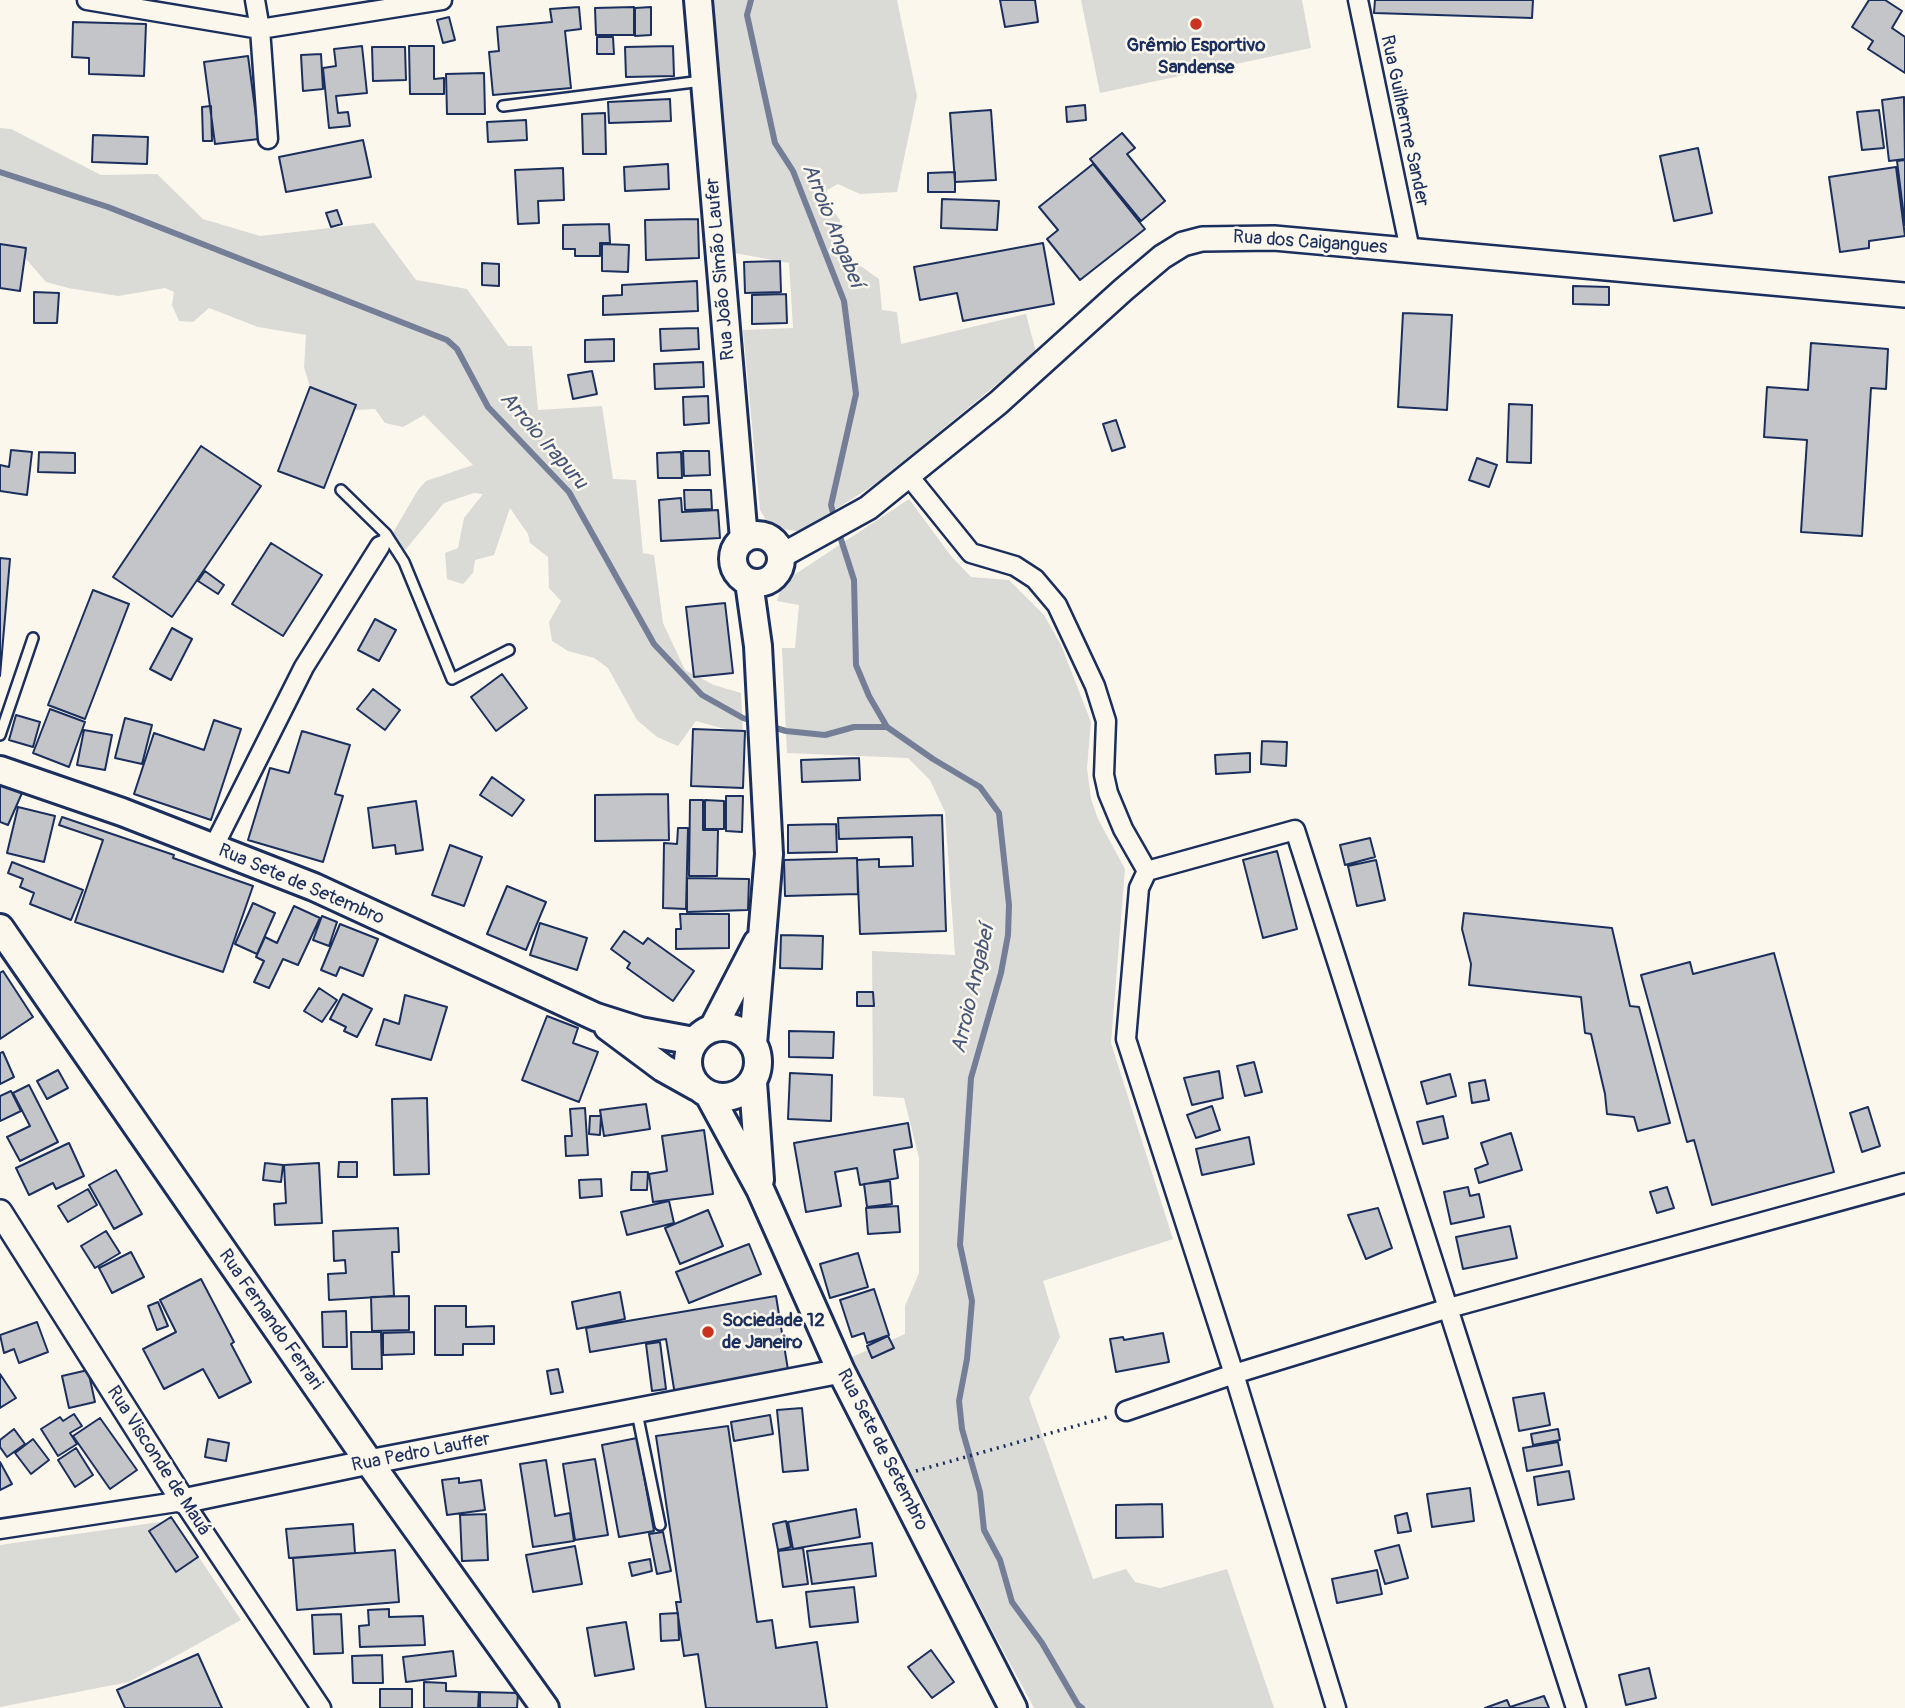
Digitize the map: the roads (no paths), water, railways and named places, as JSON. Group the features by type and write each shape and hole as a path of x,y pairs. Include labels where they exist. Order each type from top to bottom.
{"main road":[{"name":"Rua João Simão Laufer","path":"698,0 744,539"},
{"path":"753,535 772,540 781,556 776,575 758,581 740,576 734,567 733,556 737,547 744,539 753,535"},
{"path":"758,581 758,646 769,854 753,1044 758,1063 753,1082 744,1091 733,1097 720,1098 703,1091 690,1075 689,1051 704,1034 761,935"},
{"name":"Rua Sete de Setembro","path":"0,770 122,812 314,887 596,1017 640,1031 704,1034"},
{"name":"Rua Fernando Ferrari","path":"0,928 369,1462 545,1708"},
{"name":"Rua Sete de Setembro","path":"596,1017 657,1064 703,1091 760,1189 841,1371 1013,1708"},
{"path":"704,1034 724,1027 735,1029 746,1035 753,1044"},
{"name":"Rua Sete de Setembro","path":"753,1082 760,1189"}],"street":[{"path":"87,0 260,29 442,0"},
{"path":"254,0 260,29 268,139"},
{"name":"Rua Guilherme Sander","path":"1358,0 1410,250"},
{"name":"Rua dos Caigangues","path":"781,556 811,542 868,508 998,404 1123,289 1162,257 1184,244 1202,239 1274,238 1905,295"},
{"path":"908,475 971,553 1015,566 1035,579 1057,606 1095,686 1106,721 1104,775 1108,793 1123,829 1147,871"},
{"path":"213,848 304,667 383,540"},
{"path":"1336,1708 1234,1374 1126,1039 1139,888 1147,871 1295,830 1576,1708"},
{"path":"1126,1411 1234,1374 1449,1308 1905,1183"},
{"name":"Rua Visconde de Mauá","path":"0,1212 183,1501 321,1708"},
{"name":"Rua Pedro Lauffer","path":"0,1529 183,1501 369,1462 841,1371"}],"lane":[{"path":"503,106 704,81"},
{"path":"341,490 404,562 452,678 509,650"},
{"path":"0,735 33,638"},
{"path":"636,1411 660,1525"}],"waterway":[{"name":"Arroio Angabeí","path":"751,0 747,15 775,143 793,171 844,301 856,394 831,505 835,520"},
{"name":"Arroio Irapuru","path":"0,172 108,207 447,340 457,349 488,407 569,492 654,644 702,695 755,722"},
{"name":"Arroio Angabeí","path":"838,530 854,580 856,665 869,696 887,727 980,787 999,813 1009,905 1008,935 1001,973 971,1078 960,1245 972,1301 967,1359 959,1401 962,1429 980,1492 984,1530 1000,1560 1012,1602 1042,1643 1082,1708"},
{"name":"Arroio Irapuru","path":"769,726 786,731 825,735 854,727 887,727"}],"place":[{"name":"Grêmio Esportivo Sandense","path":"1196,24"},
{"name":"Sociedade 12 de Janeiro","path":"708,1332"}]}
